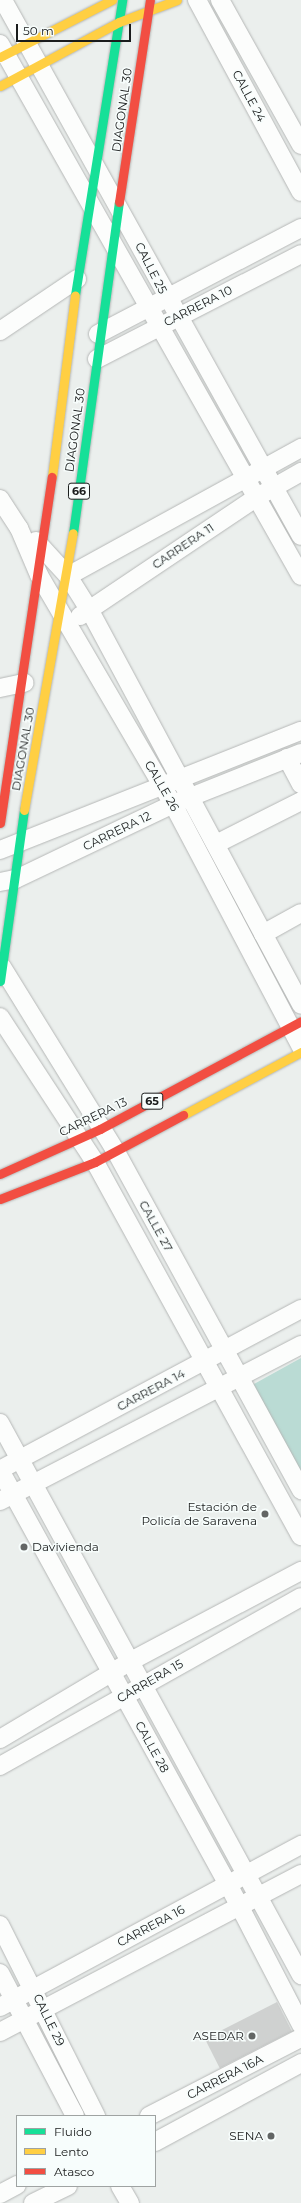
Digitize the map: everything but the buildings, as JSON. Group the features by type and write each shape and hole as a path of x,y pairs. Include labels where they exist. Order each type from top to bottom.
{"main road":[{"path":"2,52 26,44 112,0"},
{"name":"DIAGONAL 30","path":"0,823 24,683 77,278 122,0"},
{"name":"DIAGONAL 30","path":"1,974 8,881 18,846 58,608 68,576 97,359 98,334 115,242 150,0"},
{"path":"0,86 119,22 177,0"},
{"name":"CARRERA 13","path":"0,1174 100,1129 295,1024"},
{"name":"65","path":"0,1199 95,1162 301,1052"}],"street":[{"name":"CALLE 25","path":"3,0 26,44 120,208 176,316 301,536"},
{"name":"CALLE 24","path":"197,0 301,192"},
{"name":"CALLE 24","path":"220,0 301,145"},
{"name":"CALLE 25","path":"2,52 19,76 90,202 115,242 159,326 301,576"},
{"name":"CARRERA 10","path":"98,334 149,305 301,228"},
{"name":"CARRERA 10","path":"97,359 176,316 301,254"},
{"path":"0,331 77,278"},
{"name":"CARRERA 11","path":"68,576 247,480 301,448"},
{"name":"CARRERA 11","path":"68,624 257,498 301,472"},
{"name":"CALLE 26","path":"0,499 19,528 39,575 173,804 295,1024 301,1047"},
{"name":"CALLE 26","path":"19,528 43,547 68,576 89,609 301,1005"},
{"path":"0,688 24,683"},
{"name":"CARRERA 12","path":"0,850 18,846 163,787 180,778 301,731"},
{"path":"294,756 301,784"},
{"name":"CARRERA 12","path":"8,881 173,804 294,756"},
{"path":"216,844 301,801"},
{"path":"263,934 301,913"},
{"name":"CALLE 27","path":"1,974 115,1150 301,1490"},
{"name":"CALLE 27","path":"0,1017 95,1162 301,1536"},
{"name":"CARRERA 14","path":"0,1470 301,1309"},
{"path":"7,1498 240,1379 301,1344"},
{"name":"CALLE 28","path":"0,1423 21,1459 301,1975"},
{"name":"CALLE 28","path":"0,1470 7,1498 112,1673 228,1884 301,2025"},
{"name":"CARRERA 15","path":"0,1739 130,1662 301,1571"},
{"name":"CARRERA 15","path":"0,1766 143,1684 301,1597"},
{"name":"CARRERA 16","path":"7,2003 228,1884 245,1872 301,1845"},
{"name":"CARRERA 16","path":"0,2032 301,1874"},
{"name":"CALLE 29","path":"0,1925 34,1989 96,2115"},
{"name":"CALLE 29","path":"0,1973 7,2003 24,2020 71,2109"},
{"name":"CARRERA 16A","path":"151,2115 301,2038"},
{"name":"CARRERA 16A","path":"156,2141 301,2063"},
{"path":"71,2109 85,2093"},
{"path":"0,2194 16,2186"},
{"path":"33,2203 66,2187"},
{"path":"121,2187 130,2203"}],"green space":[{"path":"301,1358 301,1476 252,1385"}],"traffic: fast":[{"path":"75,295 122,0"},
{"path":"73,533 119,202"},
{"path":"0,981 24,810"}],"traffic: slow":[{"path":"0,57 112,0"},
{"path":"0,86 119,22 177,0"},
{"path":"52,477 75,295"},
{"path":"24,810 73,533"},
{"path":"183,1115 301,1052"}],"traffic: jam":[{"path":"119,202 150,0"},
{"path":"0,823 52,477"},
{"path":"0,1174 100,1129 301,1021"},
{"path":"0,1199 95,1162 183,1115"}],"place":[{"name":"Estación de Policía de Saravena","path":"265,1514"},
{"name":"Davivienda","path":"24,1547"},
{"name":"ASEDAR","path":"252,2036"},
{"name":"SENA","path":"271,2136"}]}
